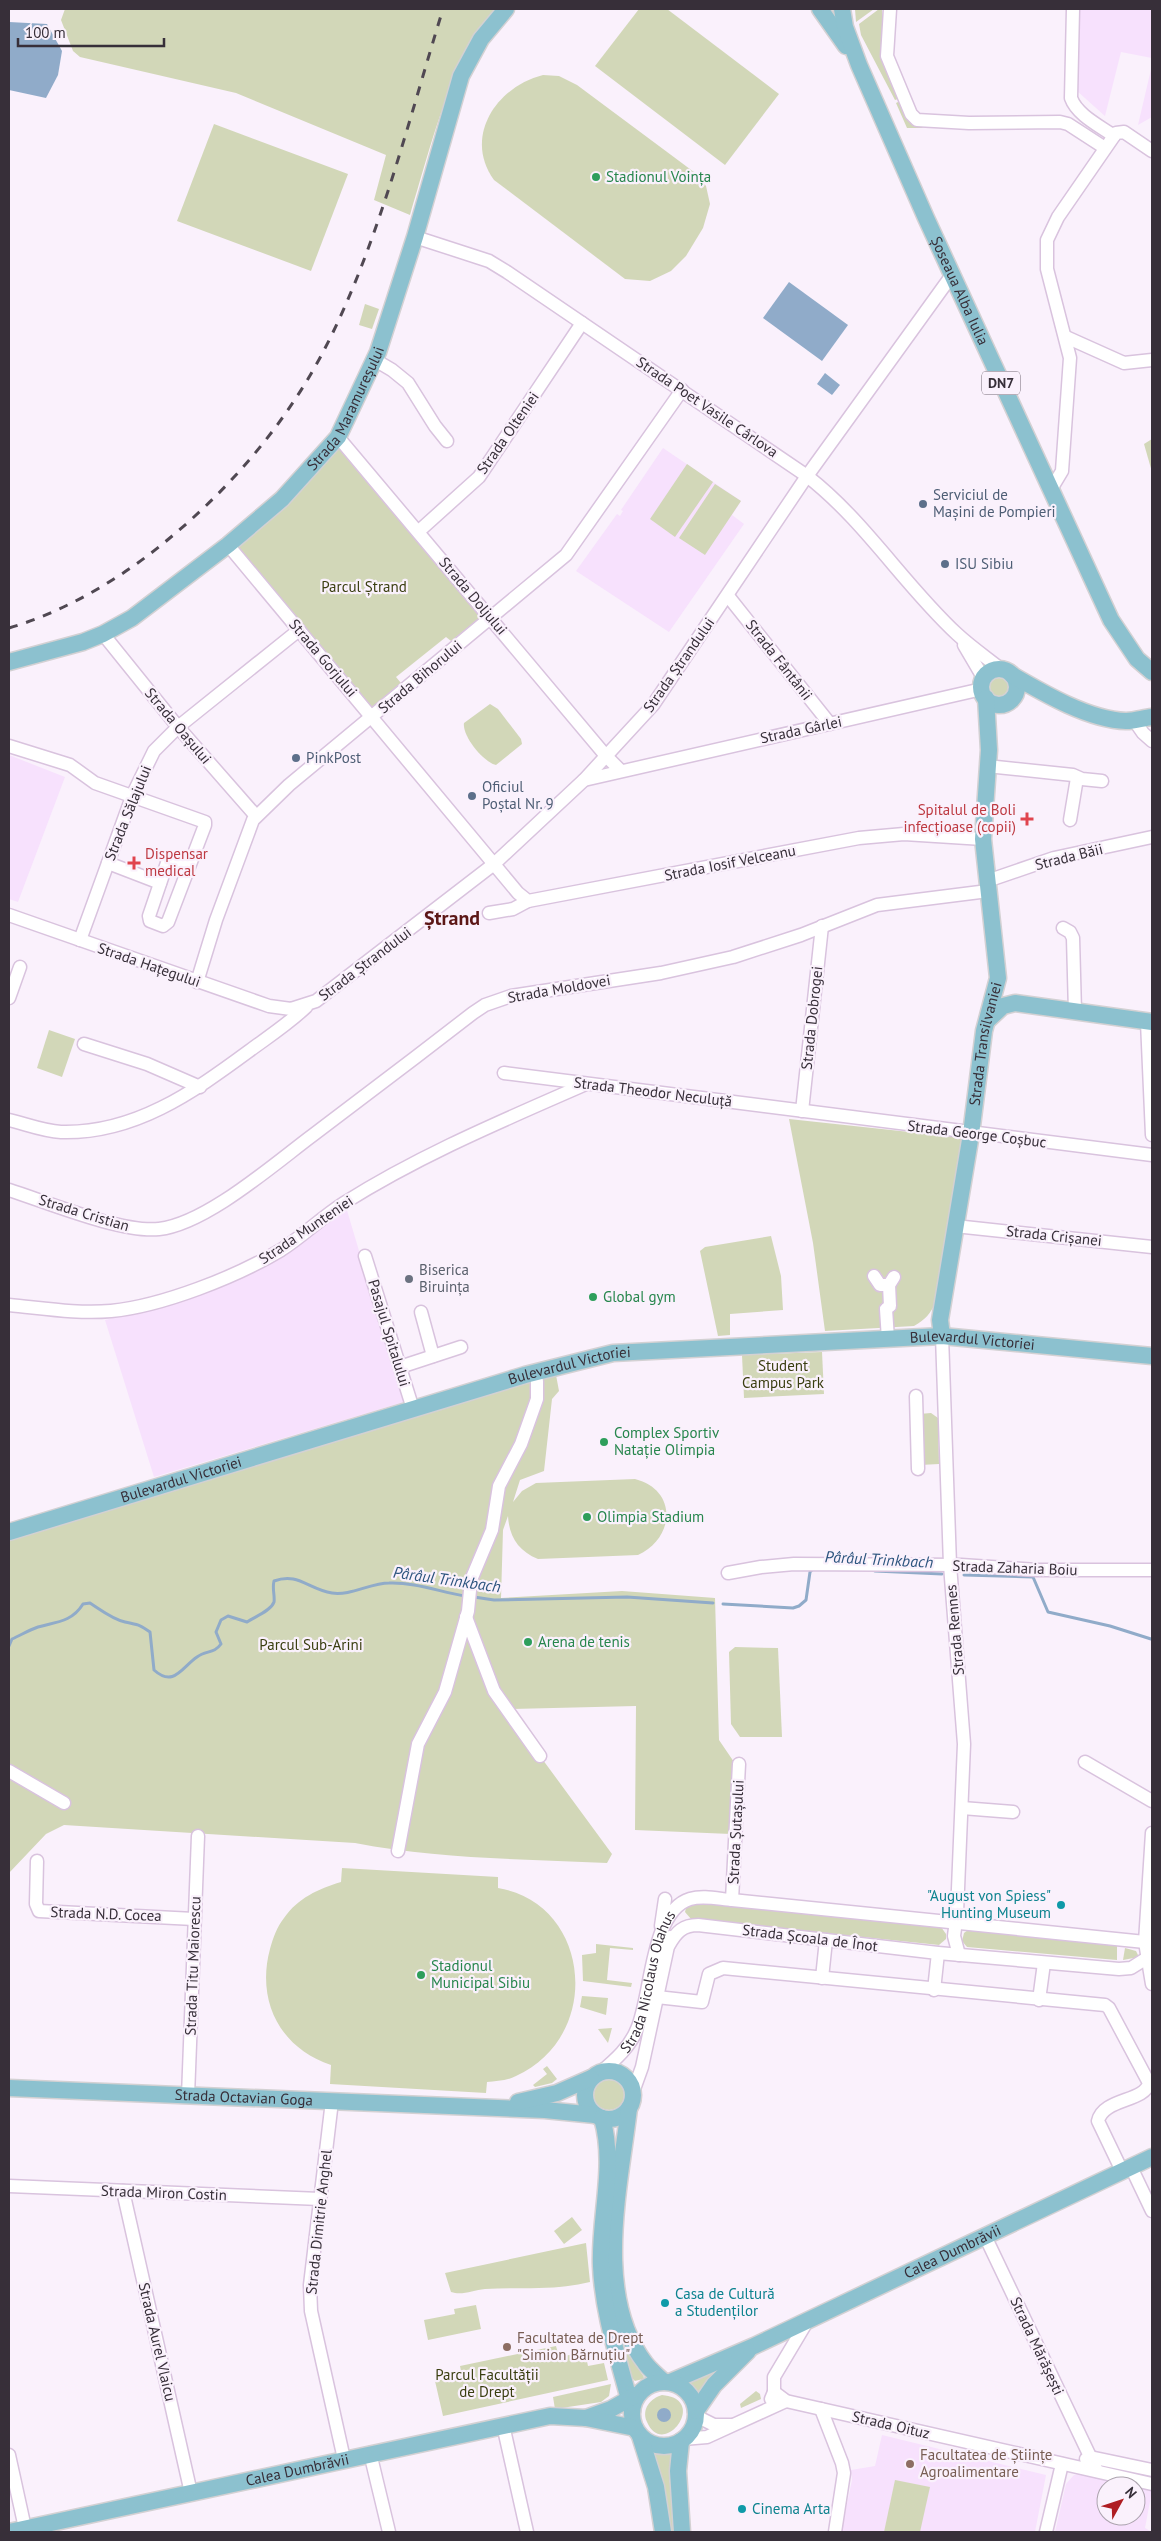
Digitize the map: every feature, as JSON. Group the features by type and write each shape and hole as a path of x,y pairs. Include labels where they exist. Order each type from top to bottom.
{"main road":[{"name":"Strada Maramureșului","path":"9,662 103,634 149,606 228,545 282,499 338,437 374,360 415,237 461,76 480,39 506,9"},
{"name":"Șoseaua Alba Iulia","path":"820,9 859,65"},
{"name":"Șoseaua Alba Iulia","path":"842,9 845,27 859,65 952,275 1110,620 1128,647 1151,672"},
{"path":"1061,701 1031,696 1008,703 995,704 984,689 992,672 1007,672 1061,701 1106,718 1146,717"},
{"path":"1007,672 1017,685 1017,691 1008,703"},
{"name":"Strada Transilvaniei","path":"942,1336 940,1320 971,1134 986,1022 996,992 998,970 983,839 988,758 984,689"},
{"name":"Strada Transilvaniei","path":"988,758 998,718 1008,703"},
{"path":"998,970 1015,1003"},
{"path":"986,1022 1003,1006 1015,1003 1150,1022"},
{"name":"Bulevardul Victoriei","path":"9,1532 568,1362 613,1353 942,1336 1152,1356"},
{"path":"598,2117 617,2118 631,2100 629,2082 622,2074 611,2071 596,2075 585,2088 585,2100 598,2117 608,2153 601,2236 601,2280 607,2312 633,2401 638,2432 656,2487 663,2532"},
{"name":"Strada Octavian Goga","path":"479,2108 550,2095 596,2075"},
{"name":"Strada Octavian Goga","path":"9,2088 420,2106 561,2110 598,2117"},
{"name":"Strada Nicolaus Olahus","path":"631,2100 615,2232 617,2288 623,2318 635,2348 646,2365 667,2382"},
{"name":"Calea Dumbrăvii","path":"667,2382 754,2346 808,2318 1152,2157"},
{"name":"Calea Dumbrăvii","path":"696,2414 714,2385 754,2346"},
{"path":"633,2401 648,2386 667,2382 685,2390 692,2400 696,2414 693,2427 682,2440 678,2470 682,2532"},
{"name":"Calea Dumbrăvii","path":"586,2418 633,2401"},
{"name":"Calea Dumbrăvii","path":"19,2531 370,2453 550,2416 586,2418 638,2432"},
{"path":"638,2432 650,2443 662,2446 682,2440"}],"street":[{"path":"1073,9 1071,98 1074,105 1083,114 1115,135"},
{"path":"888,12 887,56 907,106 916,120 970,123 1068,124 1105,148"},
{"path":"1050,491 1062,471 1070,358 1047,269 1047,240 1058,216 1115,135 1124,132 1152,151"},
{"name":"Strada Poet Vasile Cârlova","path":"415,237 489,261 807,476 830,495 957,634 1007,672"},
{"name":"Strada Ștrandului","path":"9,1120 58,1132 110,1128 148,1115 200,1087 328,993 494,864 584,780 664,691 807,476 952,275"},
{"name":"Strada Olteniei","path":"419,531 479,477 582,323"},
{"path":"1066,337 1124,363 1152,360"},
{"path":"374,360 392,370 408,383 435,426 447,441"},
{"name":"Strada Bihorului","path":"197,982 216,920 256,816 289,785 566,555 682,390"},
{"name":"Strada Doljului","path":"338,437 419,531 606,756"},
{"name":"Strada Gorjului","path":"228,545 494,864"},
{"name":"Strada Fântânii","path":"728,596 830,724"},
{"name":"Strada Sălajului","path":"80,940 132,797 154,751 178,727 299,630"},
{"name":"Strada Oașului","path":"103,634 178,727 256,816"},
{"name":"Strada Poet Vasile Cârlova","path":"957,634 984,689"},
{"name":"Strada Gârlei","path":"584,780 620,770 984,689"},
{"path":"1146,717 1143,733 1152,741"},
{"path":"9,746 70,765 95,783 205,822 189,866 168,922 163,926 150,921 149,916 170,861 189,866"},
{"path":"606,756 620,770"},
{"path":"988,758 1073,775 1077,778 1102,781"},
{"path":"1070,820 1077,778"},
{"name":"Strada Iosif Velceanu","path":"489,913 513,908 528,901 879,835 904,834 983,839"},
{"name":"Strada Băii","path":"988,886 1054,858 1152,837"},
{"path":"108,863 160,883"},
{"path":"494,864 518,893 528,901"},
{"name":"Strada Moldovei","path":"189,1222 266,1170 486,1005 511,996 660,972 733,957 763,948 862,910 894,902 988,886"},
{"name":"Strada Hațegului","path":"9,915 269,1006 291,1009"},
{"name":"Strada Dobrogei","path":"802,1111 822,926"},
{"path":"1063,928 1070,932 1073,938 1075,1012"},
{"path":"9,998 20,967"},
{"name":"Strada Ștrandului","path":"291,1009 308,1006"},
{"path":"1150,1022 1152,1135"},
{"path":"84,1044 147,1064 200,1087"},
{"name":"Strada Theodor Neculuță","path":"504,1073 802,1111"},
{"name":"Strada Munteniei","path":"9,1305 110,1311 166,1298 201,1287 263,1260 283,1249 344,1203 404,1170 509,1118 586,1084"},
{"name":"Strada George Coșbuc","path":"802,1111 971,1134 1152,1155"},
{"name":"Strada Cristian","path":"9,1190 131,1228 158,1229 189,1222"},
{"name":"Strada Crișanei","path":"955,1226 1152,1247"},
{"name":"Pasajul Spitalului","path":"366,1256 414,1409"},
{"path":"884,1281 881,1305 886,1309 888,1339"},
{"path":"421,1312 433,1356"},
{"name":"Strada Rennes","path":"942,1336 950,1565 964,1744 956,1924"},
{"path":"400,1367 461,1348"},
{"path":"398,1851 418,1744 445,1692 467,1614 476,1565 486,1550 492,1530 499,1486 521,1444 537,1399 538,1381"},
{"path":"916,1396 918,1469"},
{"name":"Strada Zaharia Boiu","path":"728,1573 794,1564 950,1565 1037,1570 1152,1570"},
{"path":"467,1614 494,1690 540,1756"},
{"path":"1085,1762 1152,1801"},
{"name":"Strada Șutașului","path":"732,1900 739,1764"},
{"path":"9,1771 64,1803"},
{"path":"962,1808 1013,1812"},
{"path":"1152,1833 1149,1918 1145,1942 1152,1984"},
{"name":"Strada Titu Maiorescu","path":"188,2096 198,1836"},
{"name":"Strada N.D. Cocea","path":"37,1861 36,1904 39,1910 194,1919"},
{"name":"Strada Școala de Înot","path":"697,1898 1145,1942"},
{"name":"Strada Nicolaus Olahus","path":"596,2075 620,2054 636,2032 676,1907 686,1900 697,1898"},
{"path":"663,1945 665,1899"},
{"path":"1122,1939 1131,1936 1149,1918"},
{"path":"956,1924 954,1941 959,1955"},
{"name":"Strada Școala de Înot","path":"663,1945 679,1931 691,1925 1044,1963 1128,1969 1147,1958"},
{"path":"822,1978 826,1940"},
{"name":"Strada Nicolaus Olahus","path":"631,2100 642,2067 657,1997 663,1945"},
{"path":"934,1990 938,1953"},
{"path":"1039,2000 1044,1963"},
{"path":"657,1997 702,2002 709,1974 718,1968 1104,2005 1109,2008 1149,2084 1144,2090 1110,2106 1101,2113 1098,2121 1152,2211"},
{"name":"Strada Dimitrie Anghel","path":"332,2101 310,2285 311,2311 344,2459"},
{"name":"Strada Miron Costin","path":"9,2186 320,2199"},
{"name":"Strada Aurel Vlaicu","path":"123,2191 191,2493"},
{"name":"Strada Mărășești","path":"984,2236 1097,2471"},
{"path":"764,2410 774,2392 774,2376 808,2318"},
{"name":"Strada Oituz","path":"774,2392 786,2401 1152,2484"},
{"path":"682,2440 700,2439 786,2401"},
{"path":"821,2408 844,2473 835,2532"},
{"path":"696,2414 714,2425 733,2425"},
{"path":"503,2425 527,2532"},
{"path":"370,2453 389,2532"},
{"path":"9,2455 19,2531"},
{"path":"1046,2532 1066,2465 1090,2457 1152,2470"}],"shaded area":[{"path":"1077,9 1152,9 1152,58 1121,52 1105,116 1076,90"},
{"path":"1152,65 1152,117 1138,125"},
{"path":"663,448 741,501 732,515 744,524 669,632 576,571 617,514 620,516 623,511 621,510"},
{"path":"9,755 65,777 18,902 9,899"},
{"path":"346,1207 404,1402 154,1477 105,1320 183,1301 216,1288"},
{"path":"882,2435 1046,2475 1035,2532 841,2532 852,2480 851,2470 875,2466"},
{"path":"1082,2474 1096,2477 1096,2526 1145,2526 1145,2528 1152,2532 1055,2532 1066,2484 1074,2475"},
{"path":"1146,2490 1152,2491 1146,2523"}],"green space":[{"path":"65,9 497,9 481,28 467,51 455,77 434,135 410,215 374,200 386,155 236,93 80,57 73,51 61,20"},
{"path":"639,9 667,9 779,94 725,165 595,66"},
{"path":"855,9 874,9 856,22"},
{"path":"879,9 882,9 883,24 901,98 895,100 861,35 859,24"},
{"name":"Stadionul Voința","path":"543,75 559,76 577,85 698,175 706,186 710,204 703,228 686,256 671,271 650,281 625,279 494,180 485,164 482,147 483,131 489,116 511,90 526,81"},
{"path":"902,100 916,125 924,128 907,128 896,103"},
{"path":"214,124 348,174 311,271 177,221"},
{"path":"365,304 379,309 372,329 359,325"},
{"path":"1152,439 1152,472 1144,444"},
{"name":"Parcul Ștrand","path":"337,444 481,618 451,641 446,637 396,677 401,683 372,708 237,546 266,524"},
{"path":"687,464 713,482 675,537 650,519"},
{"path":"715,484 741,501 705,555 679,538"},
{"path":"999,678 1005,681 1008,687 1005,693 999,696 993,693 990,687 993,681"},
{"path":"490,704 498,709 521,739 522,744 496,765 485,759 474,748 464,728 464,723"},
{"path":"49,1030 75,1039 62,1077 37,1068"},
{"path":"789,1119 965,1138 936,1302 927,1316 914,1326 825,1331 813,1243"},
{"path":"771,1236 781,1276 783,1310 730,1314 730,1335 718,1336 700,1251 705,1247"},
{"name":"Student Campus Park","path":"822,1352 824,1394 744,1398 742,1355"},
{"name":"Parcul Sub-Arini","path":"556,1375 559,1391 552,1399 544,1471 520,1480 513,1502 522,1491 536,1483 635,1479 649,1485 659,1493 665,1503 665,1526 659,1538 638,1555 538,1559 525,1552 516,1542 510,1530 508,1516 503,1530 501,1598 622,1591 715,1598 719,1740 734,1762 731,1834 635,1830 636,1706 512,1709 540,1756 612,1854 607,1863 449,1855 355,1843 64,1825 46,1834 9,1873 9,1533 389,1417"},
{"path":"931,1413 938,1418 939,1464 920,1465 919,1414"},
{"path":"735,1647 778,1648 782,1737 740,1737 731,1724 729,1652"},
{"name":"Stadionul Municipal Sibiu","path":"342,1868 498,1877 498,1888 529,1899 552,1918 568,1944 575,1973 573,2003 563,2032 544,2057 513,2078 487,2082 486,2093 330,2084 331,2065 313,2057 298,2047 286,2035 276,2020 266,1987 267,1968 272,1941 284,1918 309,1895 341,1882"},
{"path":"692,1901 941,1927 946,1934 946,1939 939,1945 691,1919 685,1912"},
{"path":"968,1930 1117,1946 1117,1960 967,1947 962,1941 964,1933"},
{"path":"596,1944 633,1948 633,1950 610,1948 607,1980 632,1983 631,1987 583,1981 582,1955 596,1953"},
{"path":"1125,1948 1136,1951 1139,1957 1123,1960"},
{"path":"582,1996 608,1998 606,2015 580,2007"},
{"path":"612,2028 608,2043 598,2029"},
{"path":"547,2066 557,2079 552,2083 535,2087 533,2085 547,2074 543,2069"},
{"path":"609,2080 620,2084 624,2095 620,2106 609,2110 598,2106 594,2095 598,2084"},
{"path":"572,2217 582,2230 564,2244 554,2231"},
{"path":"586,2243 590,2282 577,2285 551,2288 485,2289 455,2293 451,2292 445,2273"},
{"path":"476,2305 481,2329 428,2340 424,2320 455,2314 454,2309"},
{"path":"616,2322 628,2354 644,2377 643,2379 635,2381 632,2378"},
{"name":"Parcul Facultății de Drept","path":"556,2346 559,2357 585,2352 588,2366 604,2363 608,2380 443,2416 435,2381 462,2376 460,2366"},
{"path":"724,2364 695,2396 684,2383"},
{"path":"611,2384 609,2396 601,2402 555,2409 553,2397"},
{"path":"756,2391 760,2394 761,2399 741,2408 740,2404"},
{"path":"662,2395 676,2399 682,2406 683,2415 671,2431 663,2434 654,2432 645,2417 646,2409 651,2401"},
{"path":"652,2452 671,2454 669,2477 675,2518 673,2532 670,2530"},
{"path":"895,2480 930,2487 920,2532 884,2532"}],"water":[{"path":"9,22 47,24 62,51 58,75 46,98 9,90"},
{"path":"789,282 848,325 822,361 763,318"},
{"path":"825,373 840,385 832,395 817,384"},
{"path":"661,2408 667,2408 671,2415 667,2422 661,2422 657,2418 657,2412"}],"waterway":[{"name":"Pârâul Trinkbach","path":"723,1604 793,1608 799,1606 806,1600 810,1572 814,1568"},
{"name":"Pârâul Trinkbach","path":"875,1571 942,1574"},
{"name":"Pârâul Trinkbach","path":"964,1575 1033,1577 1048,1612 1110,1626 1151,1639"},
{"name":"Pârâul Trinkbach","path":"9,1646 12,1639 35,1628 69,1618 83,1604 90,1603 116,1619 138,1625 150,1632 154,1670 167,1677 177,1674 200,1655 213,1651 221,1644 216,1632 221,1620 228,1616 247,1622 270,1608 274,1602 274,1581 282,1579 297,1580 332,1593 346,1593 375,1585 399,1583 465,1596"},
{"name":"Pârâul Trinkbach","path":"474,1597 494,1600 627,1597 713,1603"}],"railway":[{"path":"9,628 52,612 94,591 134,565 171,537 235,476 274,429 291,405 322,354 342,314 359,272 390,185 443,9"}],"place":[{"name":"Stadionul Voința","path":"596,177"},
{"name":"Serviciul de Mașini de Pompieri","path":"923,504"},
{"name":"ISU Sibiu","path":"945,564"},
{"name":"PinkPost","path":"296,758"},
{"name":"Oficiul Poștal Nr. 9","path":"472,796"},
{"name":"Spitalul de Boli infecțioase (copii)","path":"1027,819"},
{"name":"Dispensar medical","path":"134,863"},
{"name":"Biserica Biruința","path":"409,1279"},
{"name":"Global gym","path":"593,1297"},
{"name":"Complex Sportiv Natație Olimpia","path":"604,1442"},
{"name":"Olimpia Stadium","path":"587,1517"},
{"name":"Arena de tenis","path":"528,1642"},
{"name":"\"August von Spiess\" Hunting Museum","path":"1061,1905"},
{"name":"Stadionul Municipal Sibiu","path":"421,1975"},
{"name":"Casa de Cultură a Studenților","path":"665,2303"},
{"name":"Facultatea de Drept \"Simion Bărnuțiu\"","path":"507,2347"},
{"name":"Facultatea de Științe Agroalimentare","path":"910,2464"},
{"name":"Cinema Arta","path":"742,2509"}],"district":[{"name":"Ștrand","path":"452,918"}]}
